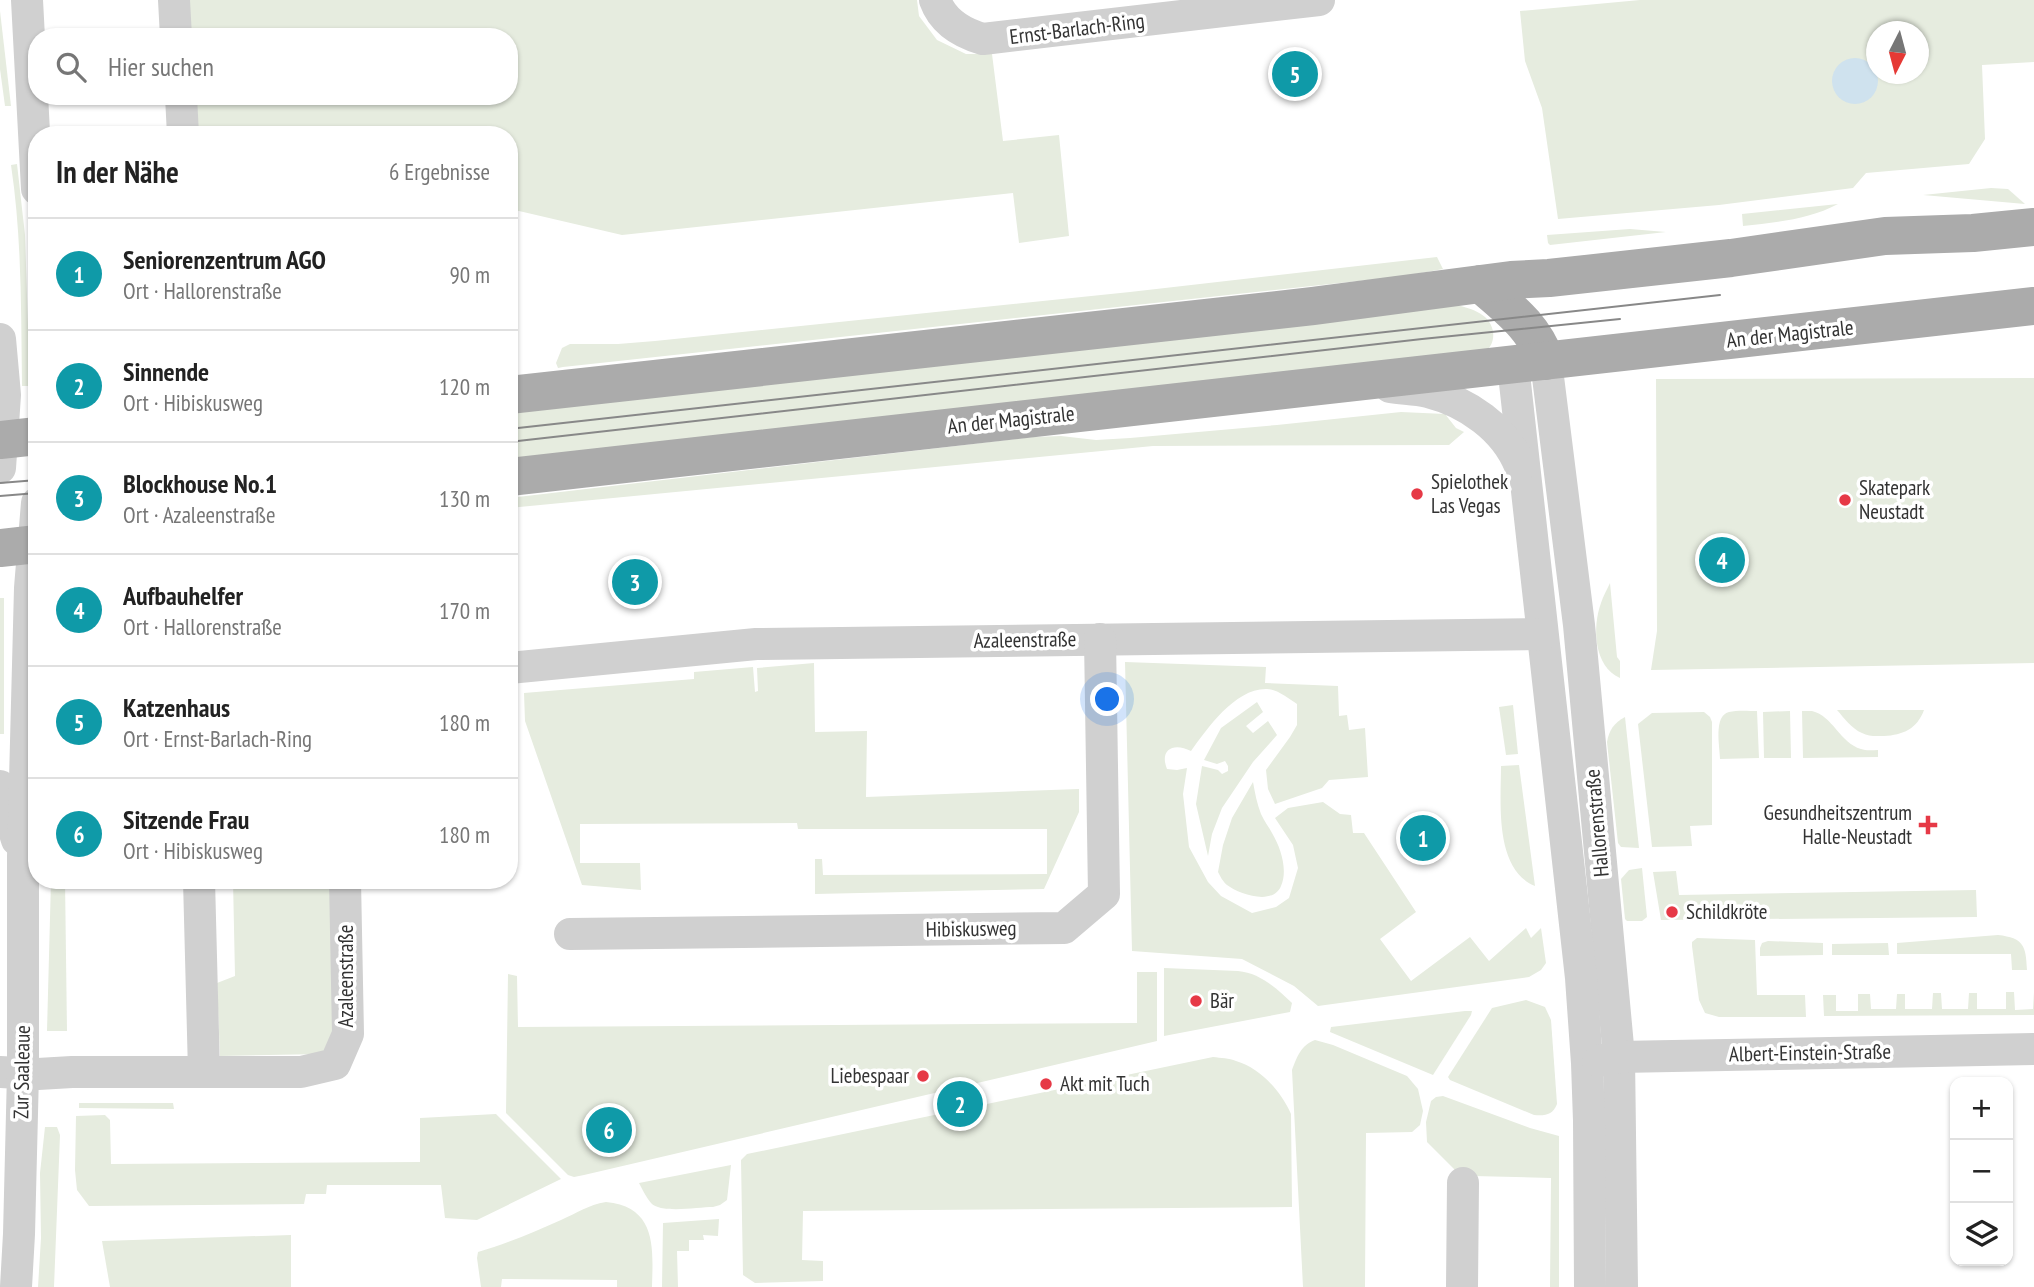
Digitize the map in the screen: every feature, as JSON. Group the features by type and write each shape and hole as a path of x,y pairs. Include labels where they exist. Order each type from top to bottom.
{"main road":[{"path":"518,394 1313,306 1511,280 1731,258 1885,236 1973,233 2034,227"},
{"path":"1524,323 1549,278"},
{"path":"1481,284 1524,323 1540,343 1530,363"},
{"name":"An der Magistrale","path":"518,476 2034,306"}],"street":[{"path":"27,0 28,28"},
{"path":"174,0 176,28"},
{"name":"Ernst-Barlach-Ring","path":"935,0 950,22 964,33 983,39 1319,0"},
{"path":"33,105 34,126"},
{"path":"181,105 183,126"},
{"path":"0,339 10,446"},
{"name":"Hallorenstraße","path":"1530,363 1526,481 1581,978 1587,1063 1590,1287"},
{"name":"Hallorenstraße","path":"1530,363 1579,625 1619,1057 1622,1287"},
{"path":"1353,382 1428,392 1461,404 1478,414 1502,436 1516,455 1526,481"},
{"name":"Zur Saaleaue","path":"23,546 28,576"},
{"name":"Azaleenstraße","path":"518,667 756,644 1542,634"},
{"name":"Hibiskusweg","path":"569,934 1064,928 1104,894 1100,639"},
{"name":"Zur Saaleaue","path":"16,1287 11,1072 23,858 28,665"},
{"name":"Zur Saaleaue","path":"0,786 23,858"},
{"path":"200,889 204,1072"},
{"name":"Azaleenstraße","path":"11,1072 301,1072 335,1065 348,1034 345,889"},
{"name":"Albert-Einstein-Straße","path":"1587,1063 1619,1057 2034,1049"},
{"path":"1462,1287 1463,1182"}],"shaded area":[{"path":"181,0 917,0 919,16 937,40 966,54 992,54 1003,141 1059,135 1069,236 1019,243 1013,193 622,235 518,211 518,126 190,126 188,105 518,105 518,28 183,28"},
{"path":"1640,0 2034,0 2034,62 1982,65 1985,139 1969,164 1866,173 1853,188 1719,205 1558,219 1542,108 1525,61 1520,11"},
{"path":"0,11 11,106 5,106 0,69"},
{"path":"17,164 25,235 28,386 22,386 19,247 11,165"},
{"path":"1991,188 2008,189 2025,204 1923,195"},
{"path":"1838,204 1803,217 1743,226 1742,214"},
{"path":"1630,229 1666,232 1550,245 1547,235"},
{"path":"1437,257 1443,269 1405,276 558,368 556,363 562,348 570,344 655,341"},
{"path":"1452,304 1483,315 1493,331 1491,345 1485,352 518,464 518,407"},
{"path":"2034,378 2034,663 1651,670 1657,631 1656,379"},
{"path":"1401,412 1445,414 1456,428 1464,432 1449,445 1153,446 518,507 518,497 1033,437 1061,436 1096,440"},
{"path":"1610,583 1620,678 1611,673 1605,665 1597,645 1598,613"},
{"path":"0,598 4,598 4,734 0,734"},
{"path":"1125,662 1266,667 1265,683 1338,686 1339,716 1347,715 1349,730 1365,728 1368,777 1329,780 1322,788 1275,804 1268,789 1266,770 1297,725 1297,704 1279,692 1271,689 1255,690 1244,695 1223,711 1191,751 1174,747 1167,752 1167,769 1187,768 1183,794 1189,847 1208,882 1221,896 1252,913 1276,907 1289,898 1298,868 1293,845 1275,818 1288,808 1323,802 1340,814 1351,815 1353,833 1364,833 1416,912 1380,939 1411,981 1470,937 1489,961 1526,928 1531,938 1541,928 1546,963 1541,970 1529,977 1318,1006 1294,986 1242,959 1132,951"},
{"path":"814,663 815,732 867,731 866,797 1079,789 1079,812 1044,889 815,894 815,859 822,859 823,875 1047,874 1047,829 798,829 797,823 580,824 580,863 640,863 641,890 582,885 525,721 524,693 694,679 694,672 753,667 755,692 758,691 757,668"},
{"path":"1257,702 1263,712 1246,726 1253,733 1268,721 1277,735 1253,762 1222,808 1212,834 1208,856 1196,804 1202,766 1218,770 1222,774 1228,771 1225,761 1217,764 1204,760 1221,728"},
{"path":"1513,705 1518,754 1506,755 1499,707"},
{"path":"1837,710 1924,710 1908,730 1876,736 1858,731"},
{"path":"1732,711 1757,711 1759,758 1720,759 1719,725 1724,715"},
{"path":"1790,711 1791,758 1764,758 1763,712"},
{"path":"1802,711 1812,711 1826,718 1854,746 1865,750 1878,750 1878,757 1803,758"},
{"path":"1704,712 1712,722 1712,825 1690,826 1692,846 1652,847 1638,724 1652,713"},
{"path":"1625,717 1639,848 1621,847 1618,843 1607,742 1613,727"},
{"path":"1519,765 1535,886 1522,877 1512,865 1503,833 1501,766"},
{"path":"1253,782 1262,817 1278,845 1284,866 1281,886 1271,896 1264,897 1247,895 1232,888 1218,872 1232,818"},
{"path":"1642,868 1647,917 1642,921 1627,921 1621,879 1629,870"},
{"path":"1676,871 1679,895 1976,890 1977,917 1661,920 1653,872"},
{"path":"51,889 65,889 67,1031 47,1031"},
{"path":"233,889 331,889 336,1025 324,1054 220,1056 217,983 235,976"},
{"path":"1998,935 2013,938 2022,945 2027,970 2012,970 2011,954 1897,954 1897,943"},
{"path":"1697,938 1755,940 1757,995 1805,995 1806,1017 1719,1017 1705,1013 1699,1000 1692,946 1692,942"},
{"path":"1762,943 1823,943 1823,955 1760,956"},
{"path":"1888,943 1889,955 1832,955 1832,944"},
{"path":"1164,968 1246,972 1261,978 1292,1003 1290,1012 1164,1036"},
{"path":"1137,972 1157,972 1157,1041 584,1175 568,1175 506,1113 508,974 517,976 518,1027 1137,1023"},
{"path":"2006,992 2014,992 2015,1010 2033,1009 2034,992 2034,1015 1824,1016 1823,995 1836,995 1836,1011 1858,1011 1858,994 1870,994 1871,1009 1896,1009 1897,994 1905,994 1905,1009 1932,1009 1933,993 1941,993 1942,1009 1968,1009 1969,993 1977,993 1977,1009 2006,1009"},
{"path":"1526,1000 1545,1007 1551,1020 1557,1104 1551,1113 1545,1115 1534,1115 1448,1077 1492,1008"},
{"path":"1472,1011 1471,1015 1433,1075 1330,1032 1331,1027"},
{"path":"1315,1040 1407,1076 1418,1089 1423,1111 1420,1125 1412,1132 1366,1133 1365,1287 1303,1287 1292,1070 1303,1048"},
{"path":"1213,1057 1233,1060 1253,1069 1276,1089 1287,1105 1291,1114 1292,1207 803,1211 802,1260 823,1261 823,1281 755,1283 743,1275 741,1160 747,1154"},
{"path":"1443,1096 1559,1136 1559,1287 1550,1287 1551,1178 1473,1176 1457,1172 1427,1142 1426,1122 1431,1101"},
{"path":"79,1103 173,1103 174,1109 79,1108"},
{"path":"496,1114 561,1179 477,1220 445,1218 441,1185 327,1185 326,1194 306,1194 304,1204 89,1206 77,1190 76,1116 105,1115 110,1120 111,1164 420,1162 420,1118"},
{"path":"45,1127 57,1127 60,1135 54,1287 38,1287 41,1238 40,1173"},
{"path":"731,1165 727,1200 713,1207 671,1209 656,1206 649,1201 639,1183"},
{"path":"606,1202 623,1205 643,1221 651,1244 652,1287 617,1287 617,1280 502,1279 501,1287 481,1287 478,1252 520,1238 588,1207"},
{"path":"719,1219 718,1236 703,1235 704,1240 689,1240 689,1251 677,1251 678,1287 662,1287 663,1223"},
{"path":"291,1235 291,1287 110,1287 102,1241"}],"water":[{"path":"1846,59 1864,59 1866,84 1878,84 1877,90 1872,98 1864,103 1846,103 1838,98 1833,90 1833,72 1838,64"}],"tram line":[{"path":"518,428 1720,295"},
{"path":"518,441 1620,319"},
{"path":"0,483 28,481"},
{"path":"0,496 28,494"}],"place":[{"name":"Katzenhaus","path":"1295,74"},
{"name":"Spielothek Las Vegas","path":"1417,494"},
{"name":"Skatepark Neustadt","path":"1845,500"},
{"name":"Aufbauhelfer","path":"1722,560"},
{"name":"Blockhouse No.1","path":"635,582"},
{"name":"Gesundheitszentrum Halle-Neustadt","path":"1928,825"},
{"name":"Seniorenzentrum AGO","path":"1423,838"},
{"name":"Schildkröte","path":"1672,912"},
{"name":"Bär","path":"1196,1001"},
{"name":"Liebespaar","path":"923,1076"},
{"name":"Akt mit Tuch","path":"1046,1084"},
{"name":"Sinnende","path":"960,1104"},
{"name":"Sitzende Frau","path":"609,1130"}]}
